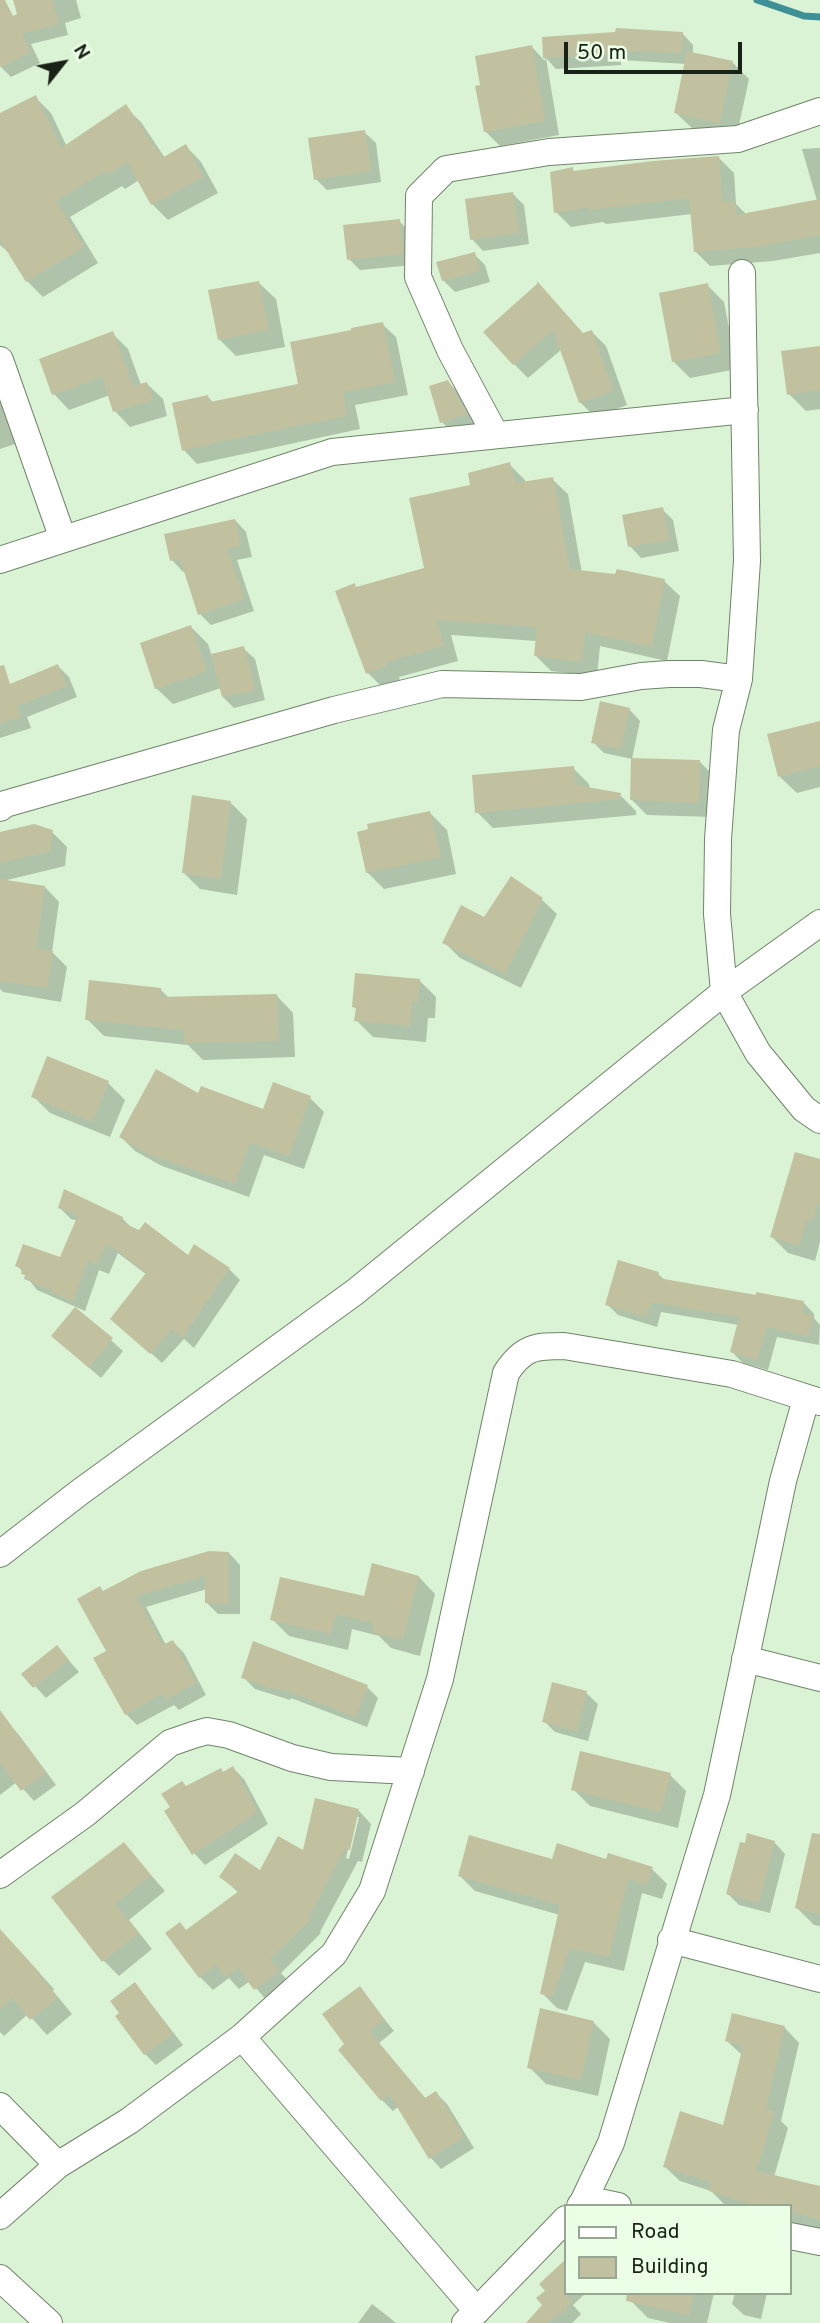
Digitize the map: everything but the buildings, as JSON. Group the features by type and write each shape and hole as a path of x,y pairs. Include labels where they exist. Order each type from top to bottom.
{"street":[{"path":"495,434 450,350 418,277 419,196 446,169 549,152 738,139 820,111"},
{"path":"742,273 747,561 739,679 726,730 718,839 717,914 724,992 758,1053 804,1109 820,1121"},
{"path":"0,360 62,539"},
{"path":"0,559 332,452 745,410"},
{"path":"0,808 5,804 205,746 334,710 442,684 581,687 669,674 701,674 739,679"},
{"path":"0,1554 79,1492 355,1292 724,992 820,923"},
{"path":"0,2216 58,2165 129,2121 242,2037 334,1954 372,1891 440,1679 506,1373 514,1360 537,1346 564,1346 732,1374 813,1400 783,1481 717,1795 611,2143 582,2202 600,2204"},
{"path":"745,1659 820,1678"},
{"path":"0,1875 85,1814 170,1743 193,1734 207,1731 229,1735 292,1758 331,1767 411,1771"},
{"path":"671,1940 820,1979"},
{"path":"242,2037 471,2317 564,2221"},
{"path":"0,2106 58,2165"},
{"path":"792,2236 820,2242"},
{"path":"0,2278 49,2323"}],"waterway":[{"path":"757,0 804,16 820,17"}]}
